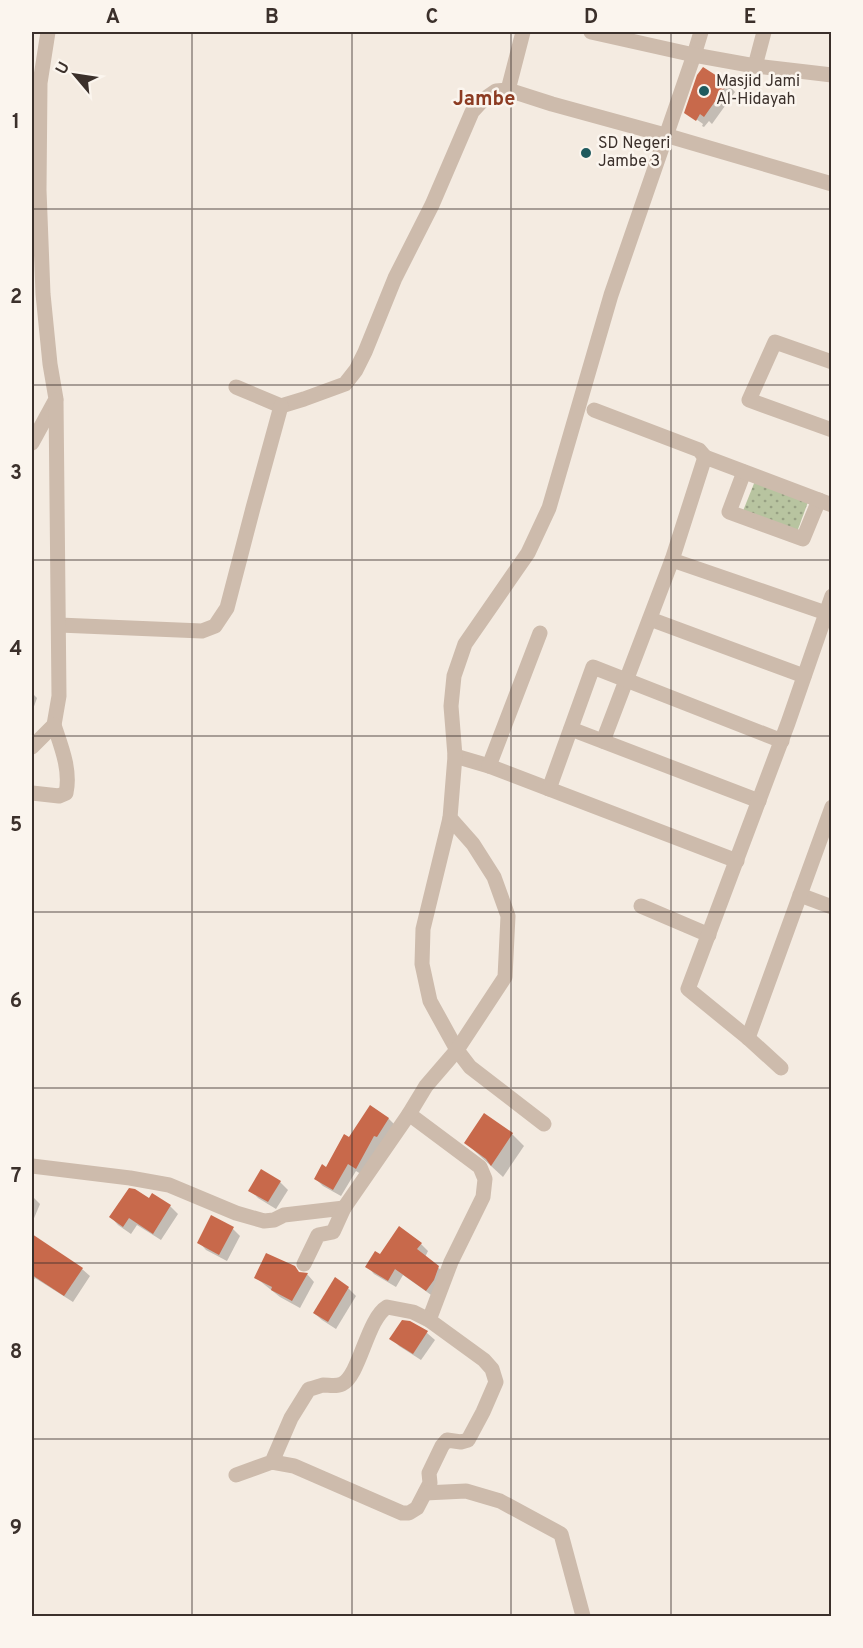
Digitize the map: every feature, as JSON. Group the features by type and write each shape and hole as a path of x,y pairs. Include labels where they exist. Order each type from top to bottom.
{"street":[{"path":"32,794 59,796 66,793 68,784 64,756 54,725 59,696 56,399 43,294 39,190 40,83 48,32"},
{"path":"508,90 523,32"},
{"path":"591,32 755,66 831,75"},
{"path":"544,1124 470,1067 430,1001 422,964 423,929 450,818 455,756 451,706 454,676 465,644 528,553 549,508 611,295 701,32"},
{"path":"755,66 764,32"},
{"path":"236,387 281,406 345,384 356,370 365,352 395,278 432,205 472,112 495,91 508,90 831,184"},
{"path":"831,362 775,342 749,400 831,430"},
{"path":"32,443 56,399"},
{"path":"59,625 202,631 215,626 227,608 281,406"},
{"path":"594,410 699,450 705,457 825,502 803,539 729,512 744,472"},
{"path":"603,741 672,560 705,457"},
{"path":"672,560 826,613"},
{"path":"781,1068 688,989 782,741 831,596"},
{"path":"650,619 804,676"},
{"path":"489,766 540,633"},
{"path":"549,789 593,667 782,741"},
{"path":"32,747 54,725"},
{"path":"571,729 759,801"},
{"path":"455,756 489,766 737,861"},
{"path":"748,1038 800,895 827,835 831,807"},
{"path":"304,1264 318,1235 333,1232 344,1208 426,1086 458,1050 505,976 508,916 494,876 472,844 450,818"},
{"path":"800,895 831,907"},
{"path":"641,906 709,935"},
{"path":"409,1114 480,1167 485,1179 483,1197 452,1262 429,1320"},
{"path":"32,1166 169,1185 236,1213 264,1221 274,1220 284,1215 344,1208"},
{"path":"237,1475 272,1462 294,1466 402,1513 409,1513 417,1508 430,1483 429,1473 442,1446 447,1440 461,1442 468,1440 496,1382 492,1369 484,1360 429,1320 413,1312 387,1307 382,1310 371,1330 350,1377 342,1384 323,1385 309,1389 291,1418 272,1462"},
{"path":"425,1493 465,1491 500,1502 561,1534 584,1617"}],"green space":[{"path":"755,481 808,502 797,532 743,511"}],"building":[{"name":"Masjid Jami Al-Hidayah","path":"703,67 728,83 704,117 700,114 696,121 684,113 697,75"},
{"path":"370,1105 389,1118 377,1137 374,1136 356,1169 348,1164 333,1190 314,1179 322,1164 326,1167 344,1134 349,1137"},
{"path":"484,1113 513,1133 491,1166 486,1159 464,1143"},
{"path":"261,1169 281,1181 268,1202 248,1191"},
{"path":"129,1188 149,1198 152,1193 171,1205 153,1234 129,1218 123,1227 109,1217"},
{"path":"211,1215 234,1227 219,1255 197,1243"},
{"path":"399,1226 422,1243 417,1249 439,1266 434,1280 426,1291 395,1269 388,1281 365,1267 375,1251 380,1254"},
{"path":"32,1234 83,1268 64,1296 32,1275"},
{"path":"266,1253 295,1266 299,1272 308,1273 292,1301 254,1278"},
{"path":"335,1277 349,1287 328,1322 313,1313"},
{"path":"402,1320 410,1321 428,1331 413,1354 389,1339"}],"place":[{"name":"Masjid Jami Al-Hidayah","path":"704,91"},
{"name":"SD Negeri Jambe 3","path":"586,153"}],"district":[{"name":"Jambe","path":"484,100"}]}
